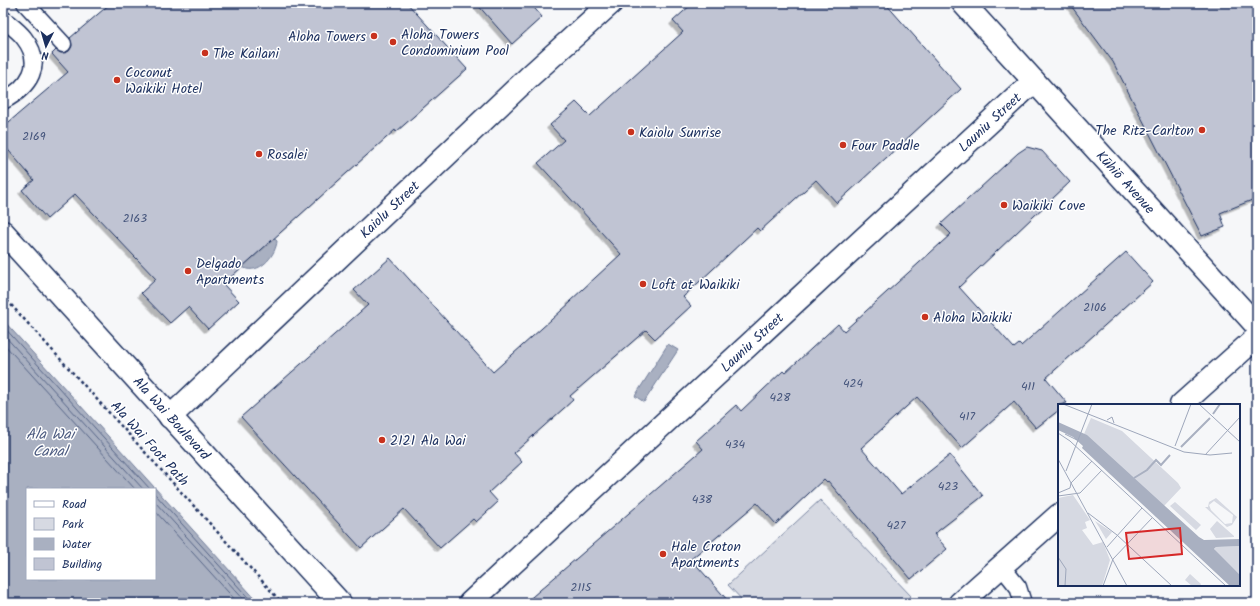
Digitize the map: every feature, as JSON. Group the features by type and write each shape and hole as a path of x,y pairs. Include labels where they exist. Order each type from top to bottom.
{"street":[{"name":"Kaiolu Street","path":"170,417 530,77 611,3"},
{"name":"Kūhiō Avenue","path":"963,3 1257,326"},
{"name":"Launiu Street","path":"470,603 1034,81"},
{"name":"Ala Wai Boulevard","path":"3,232 340,603"},
{"path":"1182,404 1257,336"},
{"path":"960,603 1058,516"}],"lane":[{"path":"25,3 63,44"},
{"path":"3,19 24,37 31,49 34,61 33,71 26,84 17,93 3,101"},
{"path":"1002,566 1018,587 1023,603"}],"path":[{"name":"Ala Wai Foot Path","path":"3,296 282,603"}],"green space":[{"path":"820,500 911,596 903,603 745,603 728,585"}],"water":[{"path":"264,229 277,241 274,251 267,261 258,268 253,269 246,269 235,263"},
{"name":"Ala Wai Canal","path":"3,320 155,488 26,488 26,580 156,580 156,489 259,603 3,603"},
{"path":"668,344 678,350 644,402 635,396"}],"building":[{"path":"111,3 407,3 467,69 396,132 395,130 223,284 239,301 208,329 188,307 170,323 141,293 156,279 75,194 47,219 22,190 34,180 3,144 3,127 68,72 52,54 56,50 61,53 69,51 72,46 70,38"},
{"path":"476,3 530,3 542,17 512,44"},
{"path":"693,3 885,3 961,89 837,203 816,180 760,231 757,228 683,297 691,306 655,339 646,330 570,396 573,400 514,453 522,462 489,492 498,502 476,522 473,519 440,548 404,509 361,548 241,417 368,305 354,290 390,258 493,372 571,302 570,301 621,254 538,163 564,140 550,125 576,102 590,116 683,32 673,21"},
{"name":"The Ritz-Carlton","path":"1069,3 1257,3 1257,198 1220,213 1225,227 1202,236 1113,62"},
{"path":"1027,147 1042,151 1070,182 959,287 1014,348 1019,344 1021,346 1126,252 1153,282 1046,378 1067,403 1058,404 1058,411 1036,428 1014,402 962,448 917,397 861,448 901,494 950,455 983,496 934,534 947,549 911,579 828,481 827,482 824,479 776,524 757,503 691,559 730,603 525,603 703,449 696,441 736,405 741,411 783,371 785,373 838,324 844,331 951,234 941,224 1018,153"}],"place":[{"name":"Aloha Towers","path":"374,36"},
{"name":"Aloha Towers Condominium Pool","path":"393,42"},
{"name":"The Kailani","path":"205,53"},
{"name":"Coconut Waikiki Hotel","path":"117,80"},
{"name":"The Ritz-Carlton","path":"1202,130"},
{"name":"Kaiolu Sunrise","path":"631,132"},
{"name":"Four Paddle","path":"843,145"},
{"name":"Rosalei","path":"259,154"},
{"name":"Waikiki Cove","path":"1004,205"},
{"name":"Delgado Apartments","path":"188,271"},
{"name":"Loft at Waikiki","path":"643,284"},
{"name":"Aloha Waikiki","path":"925,317"},
{"name":"2121 Ala Wai","path":"382,440"},
{"name":"Hale Croton Apartments","path":"663,554"}]}
